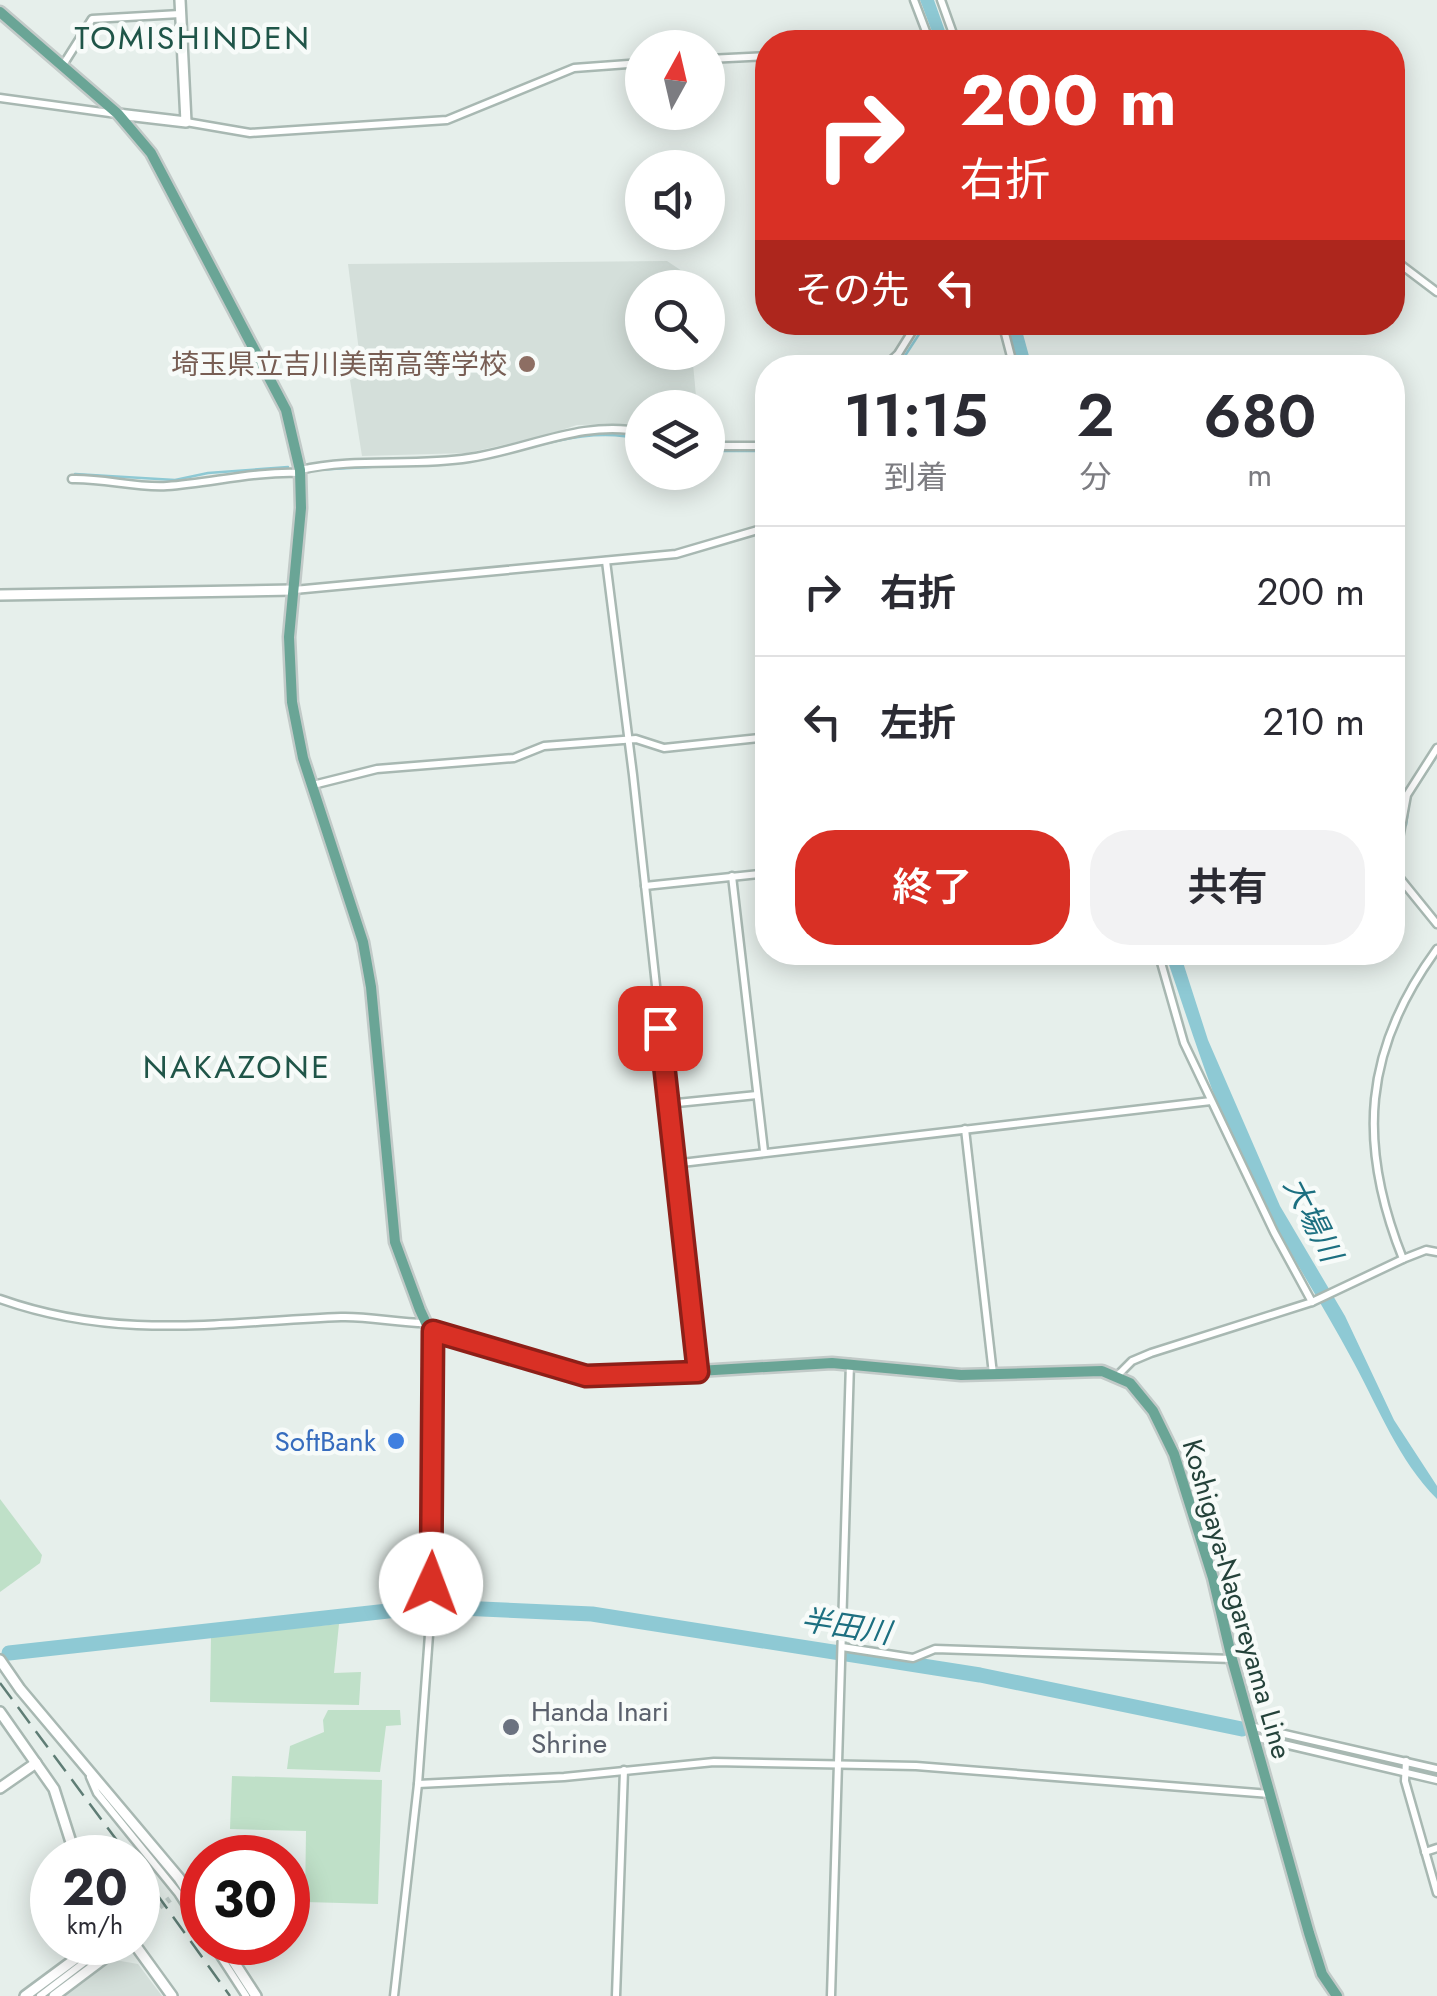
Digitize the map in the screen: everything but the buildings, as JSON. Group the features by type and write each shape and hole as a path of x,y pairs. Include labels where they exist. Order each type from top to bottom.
{"main road":[{"path":"0,12 118,114 159,164 270,374 292,428 300,471 300,523 289,637 292,702 312,786 363,942 371,987 392,1230 407,1280 429,1327 586,1376 850,1363 994,1375 1090,1371 1118,1376"},
{"name":"Koshigaya-Nagareyama Line","path":"1118,1376 1130,1382 1144,1398 1174,1454 1319,1965 1334,1994"}],"street":[{"path":"180,0 186,122"},
{"path":"914,0 925,30"},
{"path":"940,0 951,30"},
{"path":"62,66 92,20 181,14"},
{"path":"725,58 755,57"},
{"path":"0,98 250,133 447,120 574,68 625,64"},
{"path":"1405,268 1437,292"},
{"path":"72,479 100,478 162,486 354,462 466,459 579,431 625,432"},
{"path":"725,446 755,446"},
{"path":"0,595 293,590 676,554 755,530"},
{"path":"606,561 698,1372"},
{"path":"312,786 377,769 514,758 544,746 628,739 664,748 755,738"},
{"path":"1405,807 1407,795 1437,748"},
{"path":"645,886 755,873"},
{"path":"732,876 764,1151"},
{"path":"1405,885 1437,924"},
{"path":"1404,1258 1380,1192 1373,1100 1397,1011 1412,982 1437,949"},
{"path":"1162,965 1184,1043 1314,1301"},
{"path":"667,1104 757,1095"},
{"path":"673,1164 1211,1100"},
{"path":"966,1128 994,1375"},
{"path":"1118,1376 1132,1361 1151,1353 1314,1301 1426,1250 1437,1252"},
{"path":"0,1299 52,1314 141,1327 246,1325 341,1317 429,1327 430,1602 418,1784 394,1996"},
{"path":"832,1996 850,1363"},
{"path":"842,1651 913,1658 935,1650 1232,1659"},
{"path":"0,1660 180,1880"},
{"path":"0,1712 59,1799 69,1835"},
{"path":"1252,1732 1405,1767 1437,1780"},
{"path":"0,1788 36,1762"},
{"path":"418,1784 564,1777 714,1762 971,1769 1270,1794"},
{"path":"86,1767 97,1793 180,1897"},
{"path":"1405,1767 1437,1768"},
{"path":"1405,1767 1437,1893"},
{"path":"616,1996 624,1770"},
{"path":"1425,1852 1437,1848"},
{"path":"170,1900 178,1894"},
{"path":"26,1996 67,1965"},
{"path":"40,1996 81,1965"},
{"path":"54,1996 98,1965"},
{"path":"148,1965 172,1996"},
{"path":"225,1965 246,1996"},
{"path":"236,1965 256,1996"}],"shaded area":[{"name":"埼玉県立吉川美南高等学校","path":"667,261 680,270 625,270 625,370 694,370 695,390 625,390 625,424 577,425 467,453 362,456 350,380 362,375 348,264"},
{"path":"102,1965 139,1965 162,1996 63,1996"}],"green space":[{"path":"0,1499 42,1555 40,1563 0,1592"},
{"path":"339,1624 334,1673 361,1672 359,1705 210,1702 211,1636"},
{"path":"328,1710 400,1710 401,1725 386,1726 380,1772 287,1769 290,1746 324,1732 323,1720"},
{"path":"232,1776 382,1780 378,1904 310,1902 310,1835 306,1831 230,1829"}],"water":[{"path":"920,0 934,0 945,30 931,30"},
{"path":"1008,335 1023,335 1029,355 1014,355"},
{"path":"1169,965 1184,965 1208,1040 1280,1206 1345,1316 1394,1420 1437,1486 1437,1499 1400,1451 1271,1217 1233,1142"}],"waterway":[{"path":"905,355 919,335"},
{"path":"439,464 567,439 625,437"},
{"path":"725,451 755,451"},
{"path":"314,470 386,466"},
{"path":"75,474 175,480 208,473 288,467"},
{"path":"1411,795 1435,759"},
{"path":"1406,825 1409,803"},
{"name":"半田川","path":"9,1653 424,1607"},
{"name":"半田川","path":"437,1607 592,1614 980,1675 1242,1729"},
{"name":"半田川","path":"1262,1734 1437,1775"}],"tunnel":[{"path":"160,1906 170,1899"}],"railway":[{"path":"0,1683 113,1835"},
{"path":"160,1899 230,1996"}],"place":[{"name":"埼玉県立吉川美南高等学校","path":"527,364"},
{"name":"SoftBank","path":"396,1441"},
{"name":"Handa Inari Shrine","path":"511,1727"}],"district":[{"name":"TOMISHINDEN","path":"193,38"},
{"name":"NAKAZONE","path":"237,1067"}],"route":[{"path":"431,1584 433,1331 586,1376 698,1372 660,1028"}],"water label":[{"name":"大場川","path":"1313,1219"}]}
